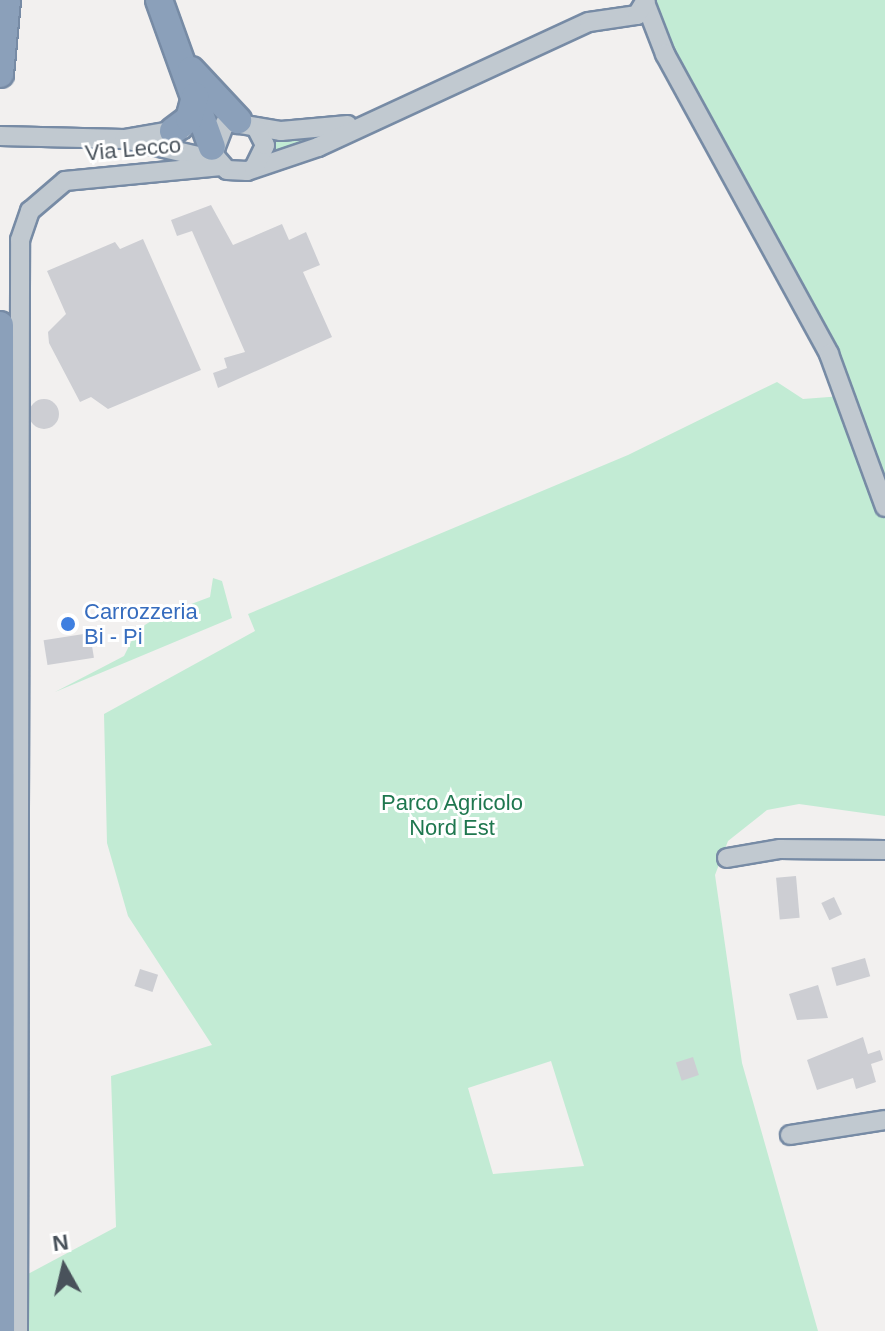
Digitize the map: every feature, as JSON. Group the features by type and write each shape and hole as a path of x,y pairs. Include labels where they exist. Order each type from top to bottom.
{"highway":[{"path":"0,74 7,0"},
{"path":"159,0 225,138"},
{"path":"187,64 195,96 225,138"},
{"path":"173,131 189,119 195,96"},
{"path":"0,325 1,1331"}],"street":[{"path":"254,168 618,8 646,2 665,54 829,354 885,507"},
{"path":"618,8 665,54"},
{"path":"0,136 225,138 362,123"},
{"path":"124,139 173,131 225,138 264,151 254,168"},
{"path":"225,138 254,168"},
{"name":"Via Lecco","path":"18,1331 22,229 37,202 75,178 225,138"},
{"path":"727,858 780,849 885,850"},
{"path":"790,1135 885,1120"}],"green space":[{"name":"Parco Agricolo Nord Est","path":"654,0 885,0 885,816 799,804 767,810 728,841 715,875 742,1063 818,1331 28,1331 28,1274 116,1227 111,1076 212,1045 128,916 107,843 104,714 255,631 248,614 628,455 777,382 803,399 842,396 662,36","holes":["551,1061 584,1166 493,1174 468,1088"]},
{"path":"272,137 299,140 317,139 271,155"},
{"path":"213,578 222,581 232,618 55,692 124,656 137,630 159,616 210,597"}],"building":[{"path":"211,205 233,245 282,224 289,240 306,232 320,265 303,272 332,337 218,388 213,373 227,368 224,358 245,352 192,231 177,236 171,220"},
{"path":"143,239 201,370 108,409 91,397 80,402 49,343 48,332 66,314 47,271 115,242 120,249"},
{"path":"44,399 55,403 59,414 55,425 44,429 33,425 29,414 33,403"},
{"path":"90,633 94,658 47,665 44,640"},
{"path":"796,876 800,918 780,920 776,878"},
{"path":"834,897 842,914 829,920 821,903"},
{"path":"865,958 870,976 837,986 831,968"},
{"path":"140,969 158,975 153,992 134,986"},
{"path":"818,985 828,1018 797,1020 789,994"},
{"path":"863,1037 868,1054 880,1050 883,1060 871,1064 876,1082 856,1089 853,1078 817,1090 807,1060"},
{"path":"693,1057 699,1075 682,1081 676,1063"}],"place":[{"name":"Carrozzeria Bi - Pi","path":"68,624"}]}
